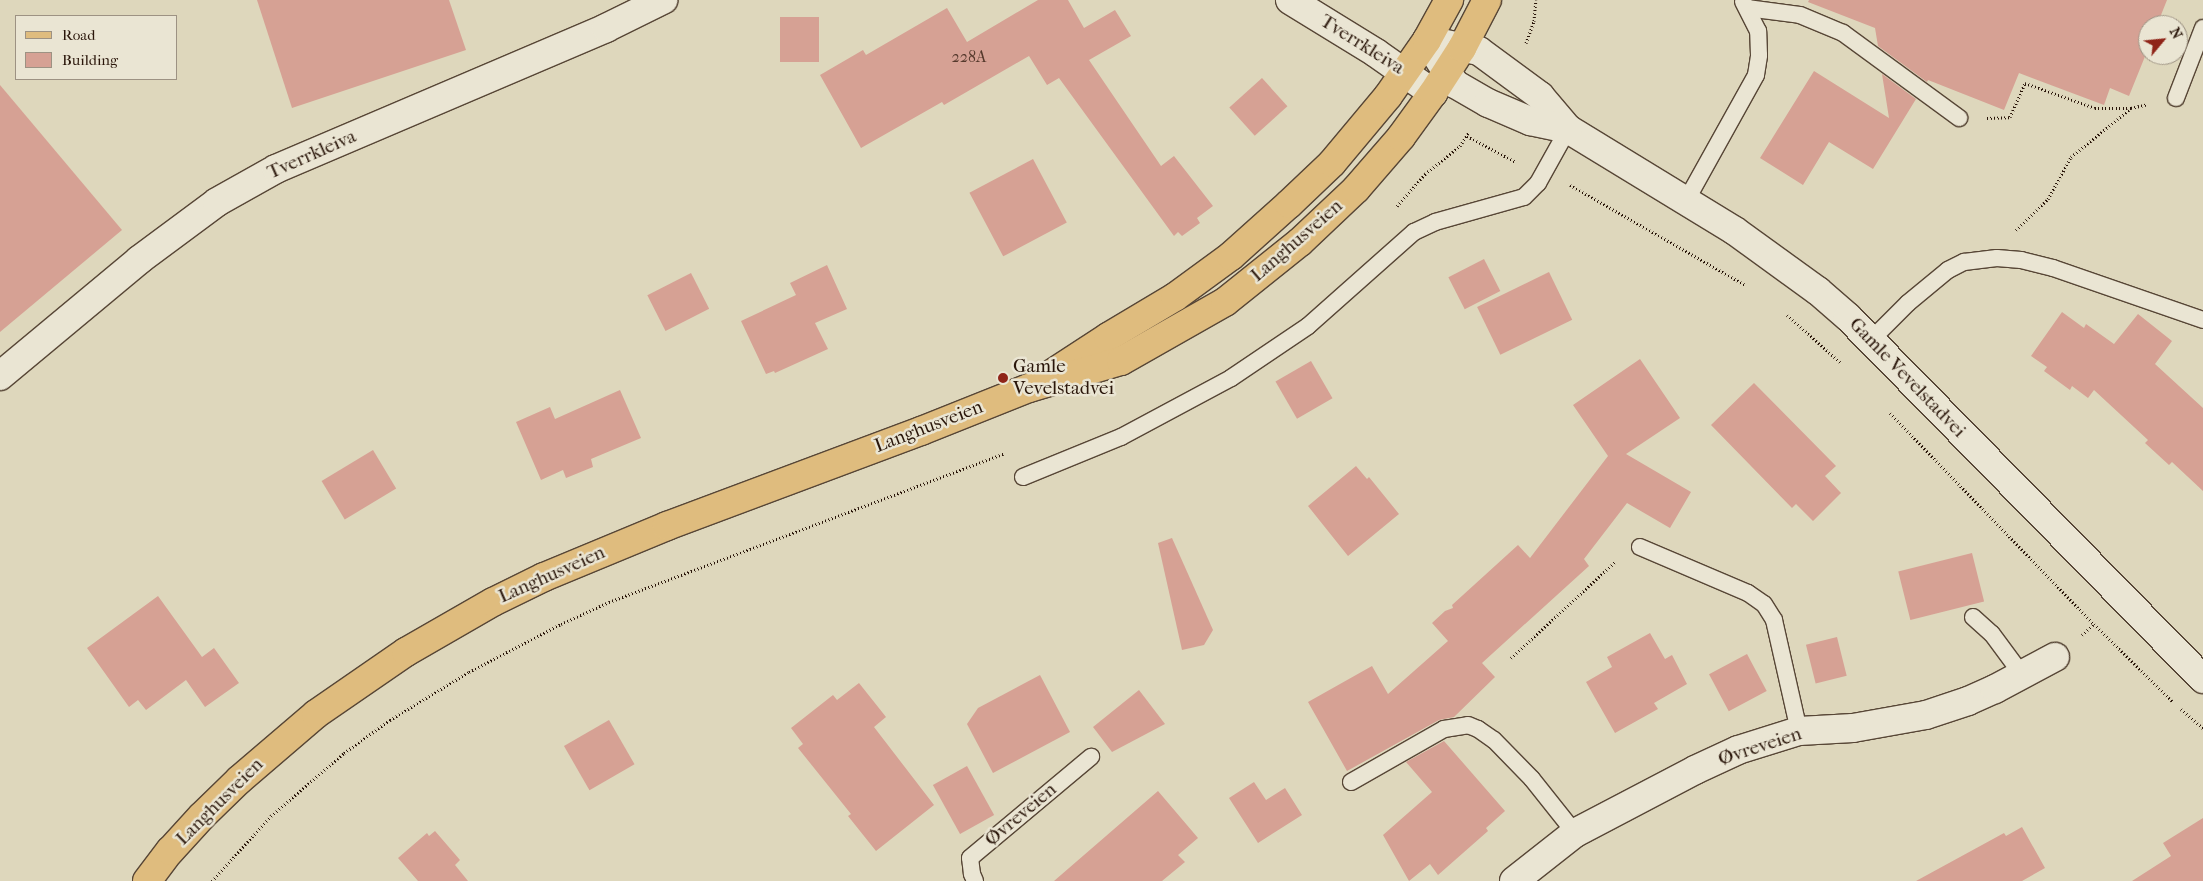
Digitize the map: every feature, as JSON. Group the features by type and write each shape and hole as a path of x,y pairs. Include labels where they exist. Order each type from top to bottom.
{"main road":[{"name":"Langhusveien","path":"1029,388 1175,297 1231,256 1332,163 1406,73 1449,0"},
{"name":"Langhusveien","path":"147,881 170,851 202,816 275,748 316,714 361,682 446,628 544,577 592,556 1029,388 1121,361 1225,302 1300,242 1356,189 1401,137 1440,82 1462,48 1487,0"}],"street":[{"name":"Tverrkleiva","path":"0,376 139,260 217,202 276,169 606,28 663,0"},
{"name":"Tverrkleiva","path":"1290,0 1406,73 1440,82"},
{"name":"Gamle Vevelstadvei","path":"1427,40 1479,52 1527,84 1540,96 1568,129 1686,201 1778,261 1848,317 2203,679"},
{"name":"Gamle Vevelstadvei","path":"1427,40 1440,82 1455,84 1488,103 1530,121 1568,129"},
{"name":"Øvreveien","path":"1514,881 1575,833 1695,770 1738,750 1800,731 1853,728 1926,715 1968,701 2023,676 2055,657"}],"lane":[{"path":"1745,4 1800,15 1843,33 1959,118"},
{"path":"1686,201 1756,75 1759,55 1758,31 1745,4"},
{"path":"2176,98 2203,28"},
{"path":"1023,477 1121,437 1223,383 1268,355 1308,326 1414,232 1441,220 1524,196 1532,191 1568,129"},
{"path":"1871,340 1908,303 1948,270 1964,262 1997,258 2021,260 2053,268 2203,320"},
{"path":"1640,548 1748,593 1764,604 1774,620 1800,731"},
{"path":"1973,616 1992,634 2023,676"},
{"path":"1351,782 1444,729 1468,726 1478,729 1494,740 1532,779 1575,833"},
{"name":"Øvreveien","path":"975,881 970,858 1091,757"}],"path":[{"path":"1521,52 1529,36 1536,0"},
{"path":"1959,118 2010,118 2025,83 2096,108 2131,108 2176,98"},
{"path":"1997,258 2012,234 2048,200 2071,156 2131,108"},
{"path":"1392,212 1425,174 1451,154 1466,136 1500,156 1544,173 1581,191 1732,276 1752,290"},
{"path":"1780,310 1842,365"},
{"path":"1887,410 2125,656 2203,728"},
{"path":"212,881 270,816 344,754 390,720 469,672 561,624 609,602 1006,452"},
{"path":"1511,658 1608,567 1640,548"}],"building":[{"path":"257,0 449,0 466,50 292,108"},
{"path":"1038,0 1068,0 1084,28 1115,10 1131,36 1089,60 1161,166 1174,156 1213,206 1197,218 1200,223 1182,236 1178,232 1174,236 1059,78 1047,85 1029,56 944,105 942,102 861,148 820,75 863,50 866,55 947,8 967,42"},
{"path":"1809,0 2167,0 2161,15 2138,15 2138,65 2142,65 2129,96 2110,88 2104,105 2019,73 2004,110 1928,80 1927,82 1878,46 1875,28 1808,2"},
{"path":"780,17 819,17 819,62 780,62"},
{"path":"1814,71 1889,118 1882,74 1916,99 1873,169 1829,142 1803,185 1760,158"},
{"path":"1262,78 1287,106 1255,136 1229,107"},
{"path":"0,85 122,230 0,332"},
{"path":"1033,159 1067,223 1003,256 969,193"},
{"path":"1484,259 1500,291 1465,309 1448,277"},
{"path":"827,265 847,309 815,323 828,349 775,373 774,371 766,374 741,321 796,295 790,283"},
{"path":"1549,272 1572,320 1500,355 1477,307"},
{"path":"691,273 709,309 666,331 647,295"},
{"path":"2062,312 2084,328 2086,324 2114,344 2138,314 2172,341 2155,364 2203,408 2203,491 2172,462 2169,465 2145,443 2148,440 2094,390 2088,398 2072,386 2070,390 2044,371 2047,367 2031,356"},
{"path":"1640,359 1680,418 1626,454 1691,492 1670,528 1627,503 1584,559 1589,566 1482,663 1495,677 1454,717 1439,720 1347,771 1308,702 1372,666 1388,694 1448,641 1432,623 1445,611 1453,608 1452,605 1518,545 1530,558 1608,456 1573,405"},
{"path":"1311,361 1332,398 1297,419 1275,382"},
{"path":"1754,383 1836,466 1825,476 1841,493 1813,521 1796,504 1792,508 1711,425"},
{"path":"620,390 641,438 591,459 593,467 566,478 563,470 541,480 516,422 550,407 555,419"},
{"path":"373,450 396,489 345,519 322,481"},
{"path":"1356,466 1367,479 1369,477 1399,514 1348,556 1308,506"},
{"path":"1172,538 1213,630 1204,645 1182,650 1158,543"},
{"path":"1972,553 1984,602 1910,620 1898,571"},
{"path":"158,596 202,657 214,648 239,683 205,707 186,680 146,710 138,700 129,707 87,648"},
{"path":"1650,633 1665,659 1672,655 1687,684 1654,703 1658,709 1615,733 1586,682 1612,667 1607,657"},
{"path":"1837,637 1847,676 1816,684 1806,645"},
{"path":"1747,654 1767,691 1729,711 1709,674"},
{"path":"1040,675 1070,732 993,773 967,724 978,708"},
{"path":"859,683 886,717 874,727 934,805 876,851 848,816 851,814 798,748 803,744 791,728 833,695 837,700"},
{"path":"1139,690 1165,724 1112,752 1093,727"},
{"path":"609,720 634,764 589,790 564,746"},
{"path":"1444,741 1505,811 1486,828 1488,831 1438,875 1430,864 1409,881 1383,835 1432,792 1406,762"},
{"path":"967,766 994,815 960,834 933,785"},
{"path":"1254,782 1266,800 1285,788 1302,815 1258,843 1229,798"},
{"path":"1158,791 1198,838 1178,855 1185,862 1162,881 1054,881"},
{"path":"2203,818 2203,881 2132,881 2171,856 2163,843"},
{"path":"2022,827 2045,868 2022,881 1916,881 2004,833 2006,836"},
{"path":"435,831 460,860 455,865 468,881 418,881 398,858 427,833 429,836"}],"place":[{"name":"Gamle Vevelstadvei","path":"1003,378"}]}
